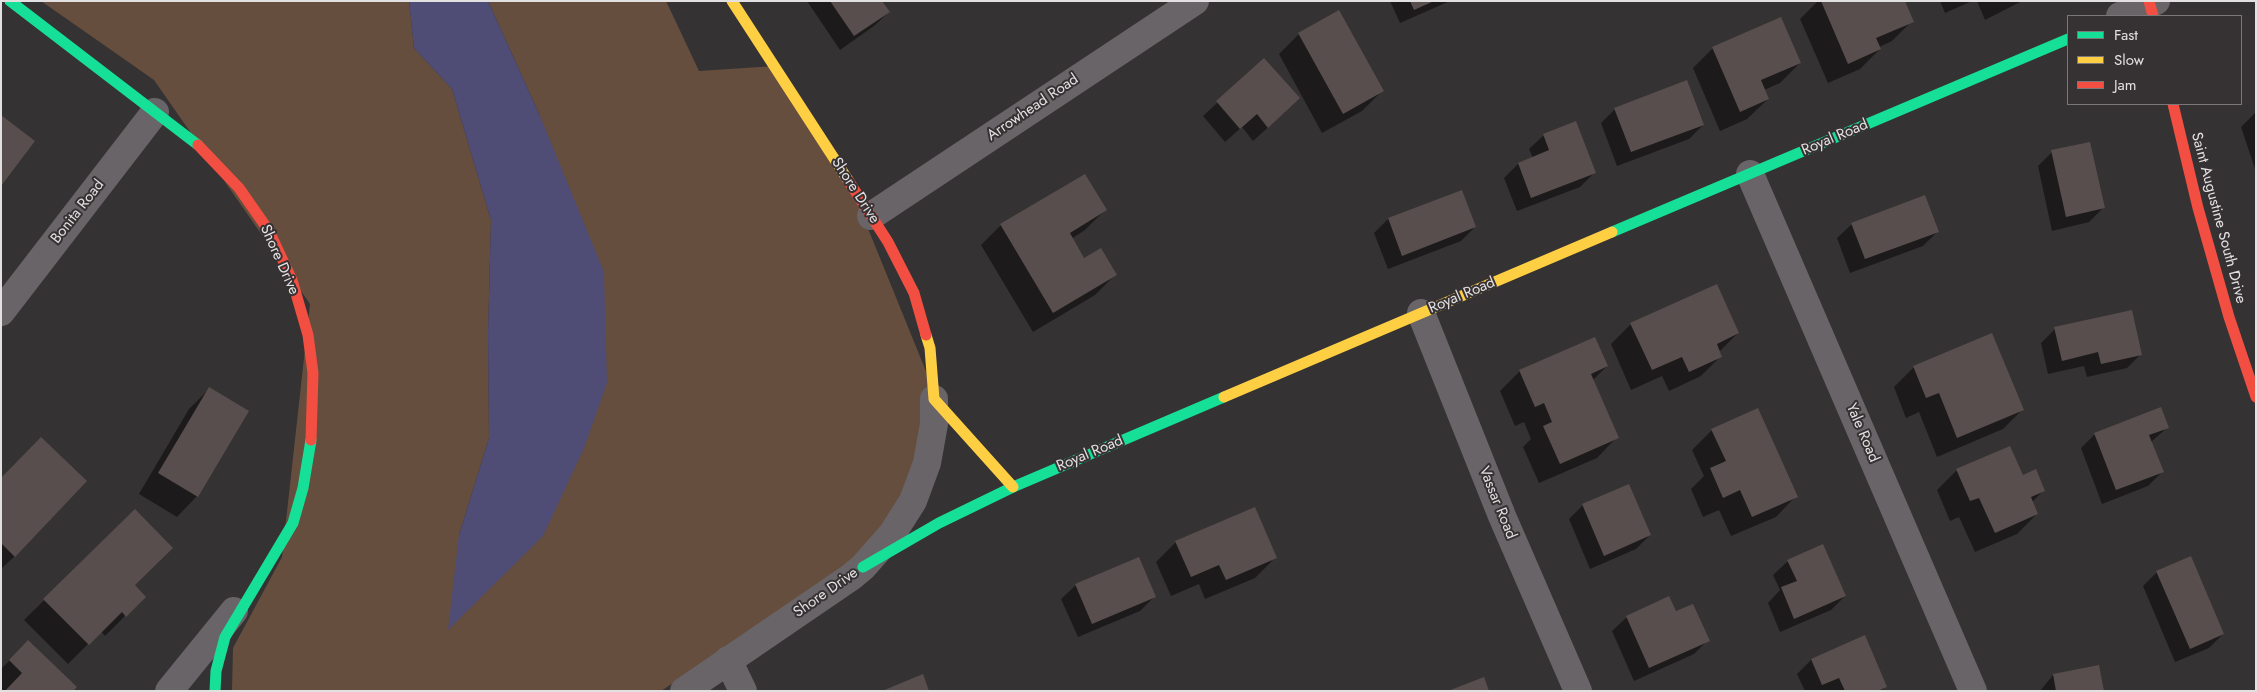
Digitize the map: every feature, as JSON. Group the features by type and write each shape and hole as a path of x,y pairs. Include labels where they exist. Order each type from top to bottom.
{"street":[{"name":"Shore Drive","path":"10,1 204,150 239,188 269,231 292,280 308,335 313,374 312,431 303,488 293,523 225,637 216,671 215,691"},
{"name":"Shore Drive","path":"684,691 863,567 892,534 913,500 927,463 934,424 930,348 914,293 888,242 732,1"},
{"name":"Arrowhead Road","path":"871,216 1184,4"},
{"path":"2123,15 2152,6"},
{"name":"Royal Road","path":"863,567 939,524 1013,487 2067,38"},
{"name":"Saint Augustine South Drive","path":"2173,105 2198,208 2229,317 2256,397"},
{"name":"Bonita Road","path":"1,312 155,112"},
{"name":"Yale Road","path":"1750,174 1973,691"},
{"name":"Vassar Road","path":"1421,313 1502,516 1578,691"},
{"path":"934,400 1013,487"},
{"name":"Shore Drive","path":"169,691 252,590"},
{"path":"728,660 743,691"}],"shaded area":[{"path":"41,1 409,1 414,48 452,89 491,220 488,333 489,438 459,535 543,536 540,116 488,1 666,1 699,71 775,66 841,162 934,391 901,532 661,691 232,691 233,648 282,557 310,304 154,80"},
{"path":"409,1 488,1 540,116 604,272 607,383 584,448 543,536 448,630 459,535 489,438 488,333 491,220 452,89 414,48"}],"building":[{"path":"830,1 882,1 890,12 854,36"},
{"path":"1410,1 1434,1 1414,10"},
{"path":"1821,1 1905,1 1914,22 1876,38 1881,49 1848,64"},
{"path":"1339,10 1384,91 1343,114 1298,33"},
{"path":"1781,17 1801,63 1761,80 1769,99 1740,112 1712,47"},
{"path":"1264,58 1300,98 1268,128 1257,114 1240,129 1216,101"},
{"path":"1687,80 1704,125 1631,152 1614,108"},
{"path":"1,115 35,141 1,186"},
{"path":"1576,121 1596,173 1531,198 1518,163 1549,150 1543,134"},
{"path":"2090,142 2105,208 2066,217 2051,150"},
{"path":"1085,174 1107,210 1070,233 1084,258 1101,248 1117,275 1053,313 1000,224"},
{"path":"1462,190 1476,227 1402,256 1388,218"},
{"path":"1925,195 1939,232 1865,259 1851,223"},
{"path":"1717,284 1739,333 1717,344 1722,357 1689,372 1682,357 1652,370 1630,323"},
{"path":"2132,310 2142,355 2101,364 2098,352 2062,361 2054,327"},
{"path":"1992,333 2024,410 1957,438 1939,393 1926,398 1913,366"},
{"path":"1595,337 1608,366 1591,374 1619,438 1560,464 1543,426 1552,422 1544,403 1535,407 1519,370"},
{"path":"209,387 249,411 198,497 158,473"},
{"path":"2161,407 2169,428 2149,435 2164,472 2116,490 2094,433"},
{"path":"1758,408 1798,497 1752,517 1740,490 1723,498 1710,468 1726,461 1711,429"},
{"path":"41,437 87,481 15,557 1,543 1,478"},
{"path":"2010,446 2023,475 2036,469 2045,491 2031,497 2038,514 1995,533 1979,498 1970,501 1956,469"},
{"path":"1629,484 1651,535 1604,556 1582,504"},
{"path":"1255,507 1277,558 1226,580 1219,565 1191,577 1175,541"},
{"path":"135,509 173,548 135,585 146,597 126,617 122,612 89,645 43,599"},
{"path":"1823,544 1846,596 1794,619 1781,587 1797,581 1787,560"},
{"path":"2191,556 2224,634 2190,649 2156,571"},
{"path":"1139,557 1156,597 1092,624 1075,584"},
{"path":"1669,596 1676,611 1693,604 1710,641 1649,668 1626,616"},
{"path":"1865,635 1887,687 1878,691 1845,691 1839,678 1822,685 1811,659"},
{"path":"28,640 77,687 73,691 5,691 22,673 9,660"},
{"path":"2099,665 2104,691 2056,691 2053,674"},
{"path":"923,674 929,691 882,691"},
{"path":"1484,677 1489,691 1448,691"}],"traffic: fast":[{"path":"10,1 198,145"},
{"path":"1612,232 2067,39"},
{"path":"863,567 939,523 1013,487 1224,397"},
{"path":"215,691 216,671 225,637 293,523 303,488 311,440"}],"traffic: slow":[{"path":"732,1 848,180"},
{"path":"1224,397 1612,232"},
{"path":"926,335 930,348 934,399 1013,487"}],"traffic: jam":[{"path":"2149,1 2153,15"},
{"path":"2173,105 2198,208 2229,317 2256,397"},
{"path":"198,145 239,188 269,231 292,280 308,335 313,373 311,440"},
{"path":"848,180 888,242 914,293 926,335"}]}
